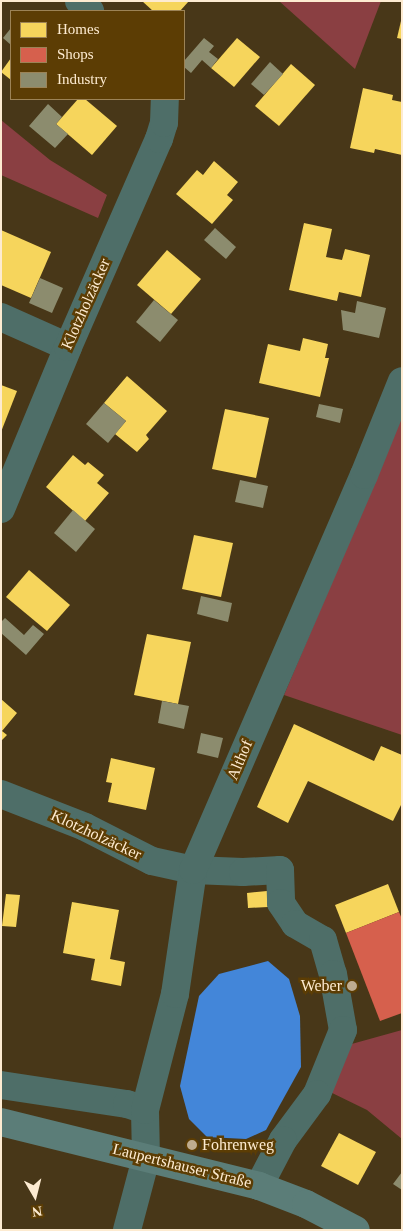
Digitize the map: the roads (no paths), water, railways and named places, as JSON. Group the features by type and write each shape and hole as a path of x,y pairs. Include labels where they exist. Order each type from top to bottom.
{"main road":[{"name":"Laupertshauser Straße","path":"1,1122 259,1186 306,1204 356,1230"}],"street":[{"path":"78,1 89,10"},
{"name":"Klotzholzäcker","path":"1,509 68,346 159,139 164,123 165,100"},
{"path":"1,317 68,346"},
{"name":"Althof","path":"127,1230 146,1158 145,1110 175,994 193,870 364,475 402,381"},
{"name":"Klotzholzäcker","path":"1,794 85,827 152,861 193,870 242,872 280,870 281,903 295,924 323,940 333,974 343,1030 317,1094 283,1140 259,1186"},
{"path":"1,1085 127,1104 145,1110"}],"water":[{"path":"268,961 289,979 300,1016 301,1067 266,1130 246,1139 207,1137 189,1119 180,1086 199,996 219,974"}],"place":[{"name":"Weber","path":"352,986"},
{"name":"Fohrenweg","path":"192,1145"}]}
